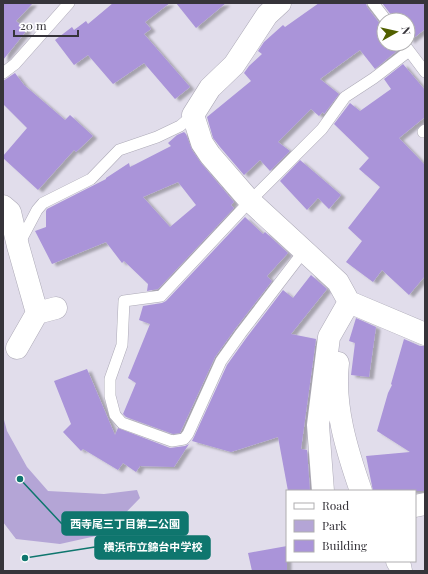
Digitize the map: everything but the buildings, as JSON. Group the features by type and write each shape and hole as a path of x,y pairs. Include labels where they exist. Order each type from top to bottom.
{"street":[{"path":"280,3 266,15 234,65 210,88 193,115 202,143 210,155 250,201 338,282 352,304 425,334"},
{"path":"3,206 10,212 18,246 47,310 17,348"},
{"path":"323,490 318,425 329,337 352,304"},
{"path":"352,304 340,339 336,375 338,406 347,450 361,490"}],"lane":[{"path":"3,73 15,64 69,3"},
{"path":"374,3 380,12"},
{"path":"304,251 240,333 221,361 188,434 184,439 172,441 122,423 115,415 110,396 110,378 122,345 124,301 161,296 250,201 322,129 345,97 374,78 401,52"},
{"path":"410,52 425,72"},
{"path":"18,246 37,210 44,203 91,179 118,150 157,137 180,126 193,115"}],"green space":[{"path":"3,416 7,431 27,467 48,491 104,494 137,490 140,498 105,534 60,544 16,539 3,522"}],"place":[{"name":"西寺尾三丁目第二公園","path":"20,479"},
{"name":"横浜市立錦台中学校","path":"25,558"}]}
